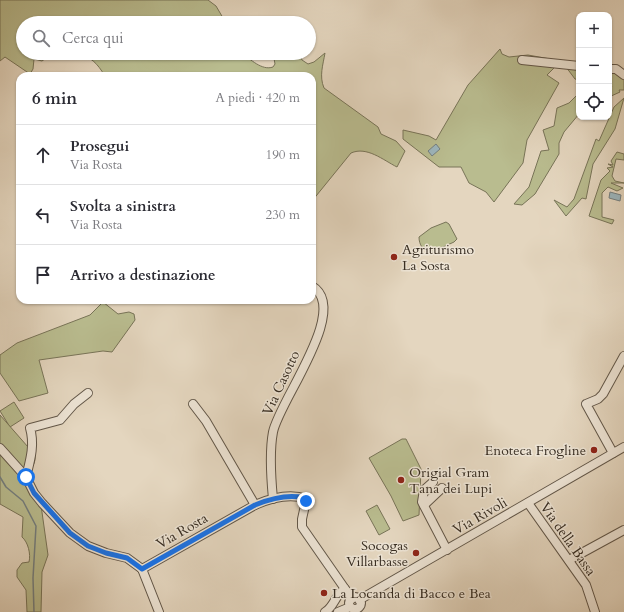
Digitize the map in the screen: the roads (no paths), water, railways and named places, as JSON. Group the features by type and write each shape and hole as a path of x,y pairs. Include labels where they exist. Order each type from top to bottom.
{"street":[{"path":"522,60 576,66"},
{"path":"612,69 624,75"},
{"name":"Via Casotto","path":"273,499 273,431 324,318 324,300 320,292 316,289"},
{"path":"613,453 586,404 598,399 603,394 624,356"},
{"path":"26,477 33,438 30,428 60,420 74,404 88,393"},
{"path":"193,404 206,421 255,505"},
{"name":"Via Rivoli","path":"338,612 528,504 624,447"},
{"path":"0,448 26,477 34,493 70,533 88,546 106,553 127,558 142,569 159,612"},
{"path":"433,482 424,490 422,498 424,505 447,550"},
{"path":"424,505 442,488"},
{"name":"Via Rosta","path":"142,569 255,505 273,499 293,497 306,499 302,518 302,528 354,602"},
{"name":"Via della Bassa","path":"528,504 586,585 595,612"},
{"path":"569,560 624,530"},
{"path":"325,612 332,607 338,594 345,589"}],"water":[{"path":"436,144 440,149 432,156 428,151"},
{"path":"610,192 621,195 620,201 609,198"}],"waterway":[{"path":"0,477 6,487 23,501 36,526 33,578 34,612"}],"place":[{"name":"Agriturismo La Sosta","path":"394,257"},
{"name":"Enoteca Frogline","path":"594,450"},
{"name":"Origial Gram Tana dei Lupi","path":"401,480"},
{"name":"Socogas Villarbasse","path":"416,553"},
{"name":"La Locanda di Bacco e Bea","path":"324,593"}]}
